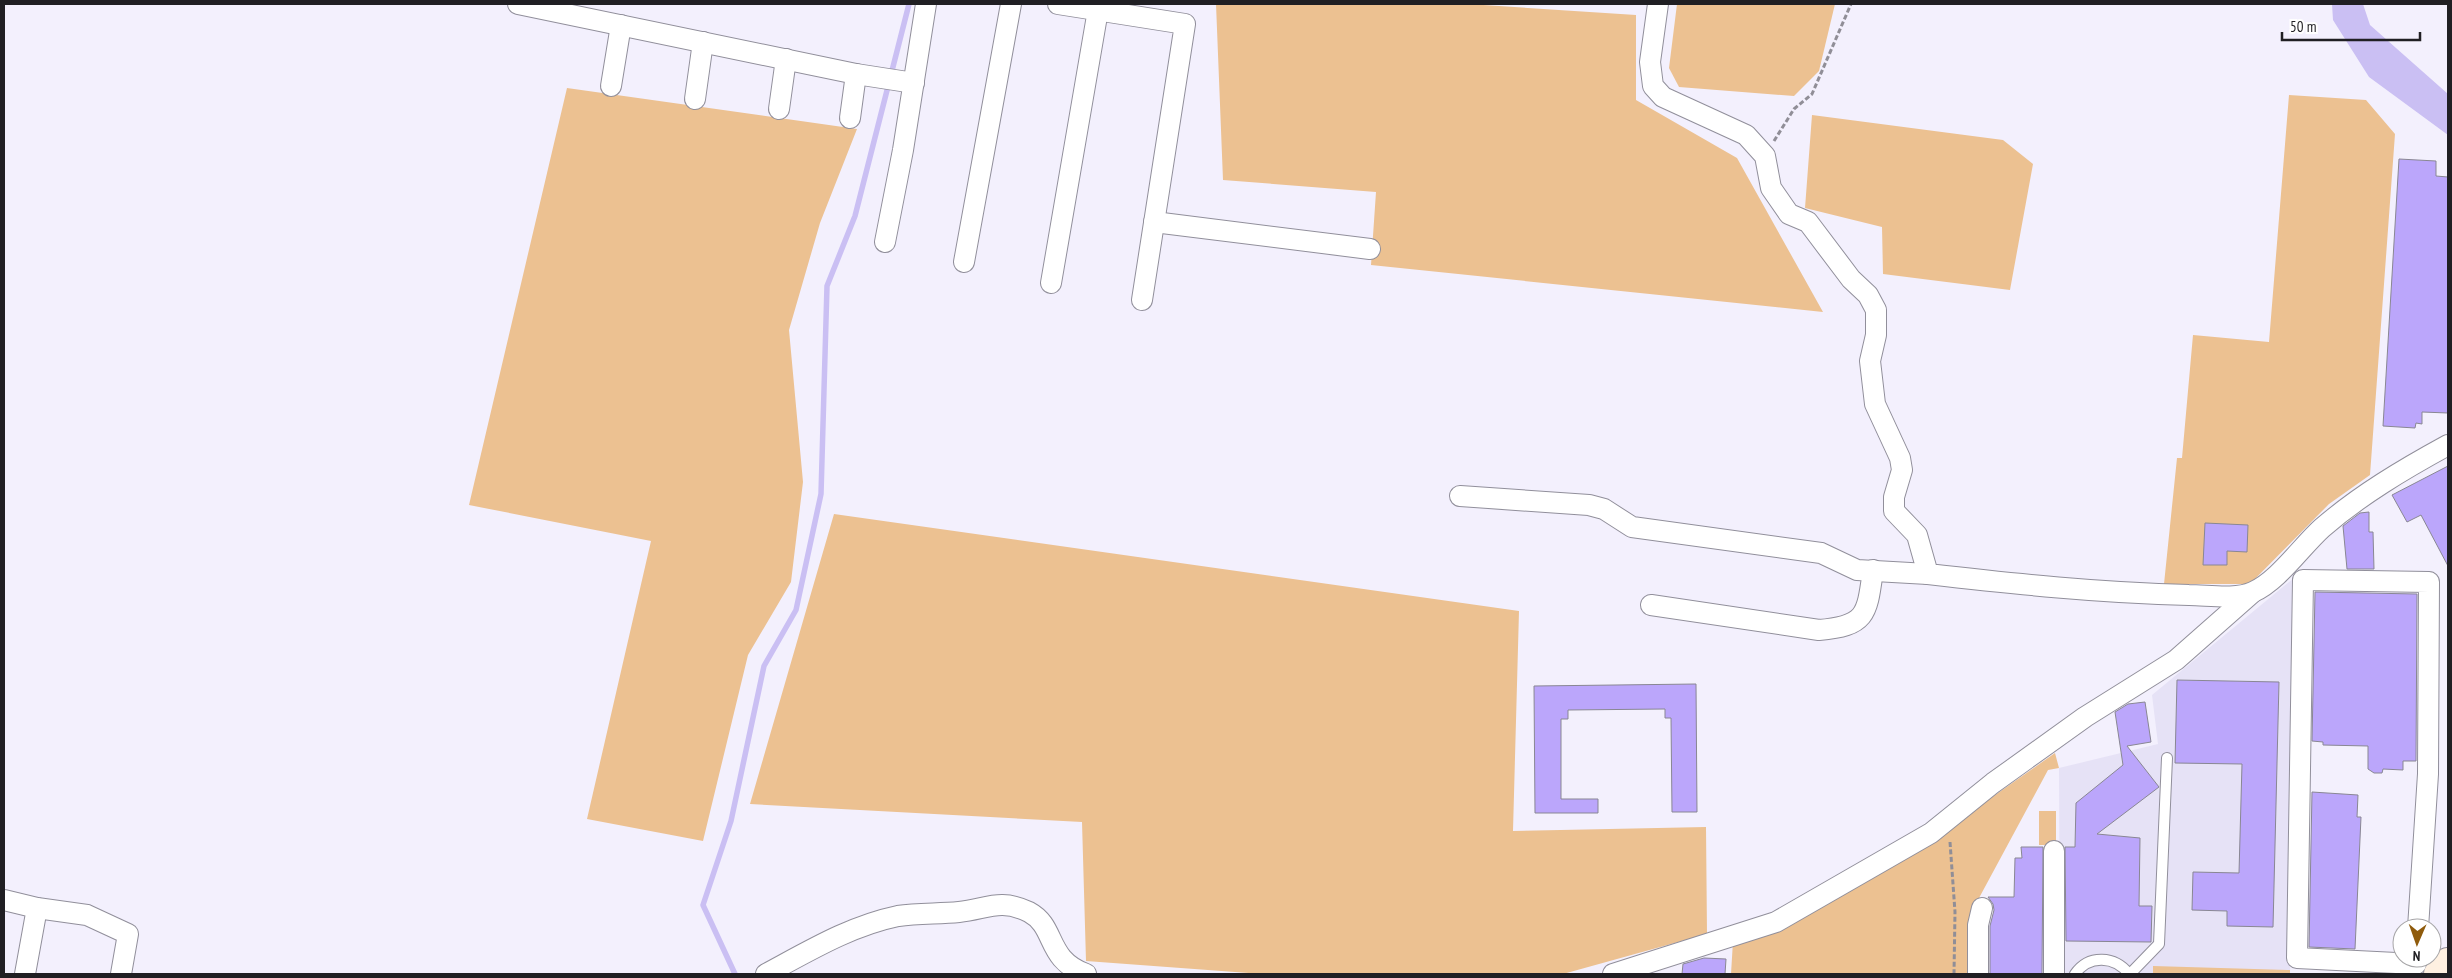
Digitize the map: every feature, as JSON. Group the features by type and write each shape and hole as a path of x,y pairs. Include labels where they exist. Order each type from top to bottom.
{"street":[{"path":"518,4 856,74 914,83"},
{"path":"885,242 904,150 926,4"},
{"path":"964,262 1011,4"},
{"path":"1058,4 1185,24 1142,300"},
{"path":"1658,4 1650,62 1653,86 1663,96 1746,135 1765,156 1771,188 1789,214 1808,222 1851,279 1868,295 1876,310 1876,335 1870,361 1871,381 1875,404 1900,458 1902,470 1894,497 1894,511 1917,535 1928,574"},
{"path":"1050,283 1098,10"},
{"path":"611,86 621,25"},
{"path":"695,99 703,42"},
{"path":"779,109 786,59"},
{"path":"850,118 856,74"},
{"path":"1154,222 1370,249"},
{"path":"1613,974 1776,922 1931,833 1993,783 2084,717 2176,660 2252,592 2267,583 2331,520 2399,472 2448,445"},
{"path":"1460,496 1589,505 1604,509 1632,527 1822,553 1857,570 1928,574 2029,586 2133,594 2234,595 2252,592"},
{"path":"1651,605 1819,630 1840,628 1860,618 1868,606 1873,570"},
{"path":"2392,965 2338,968 2297,958 2303,580 2429,582 2428,774 2419,918"},
{"path":"2054,851 2054,974"},
{"path":"4,900 37,908 88,915 128,934 121,974"},
{"path":"766,974 836,935 899,916 962,912 984,905 1013,905 1032,914 1043,925 1059,957 1071,968 1086,974"},
{"path":"25,974 37,908"},
{"path":"1978,974 1978,925 1982,908"},
{"path":"2438,974 2448,962"}],"lane":[{"path":"2075,974 2083,966 2101,959 2117,963 2130,974 2159,944 2167,758"}],"path":[{"path":"1765,156 1794,109 1812,94 1851,4"},
{"path":"1948,819 1955,912 1954,974"}],"shaded area":[{"path":"1216,4 1468,4 1636,15 1636,100 1737,158 1823,312 1371,265 1376,192 1223,180"},
{"path":"1677,4 1835,4 1819,71 1794,96 1679,87 1669,68"},
{"path":"2332,4 2363,4 2370,25 2448,94 2448,135 2369,77 2333,20"},
{"path":"567,88 857,129 820,223 789,330 803,482 791,582 748,655 703,841 587,819 651,541 469,505"},
{"path":"2289,95 2366,100 2395,134 2370,475 2329,504 2250,584 2164,584 2177,458 2182,458 2193,335 2269,342"},
{"path":"1812,115 2003,140 2033,164 2010,290 1883,274 1882,227 1805,208"},
{"path":"834,514 1519,611 1513,831 1706,827 1707,934 1563,974 1262,974 1086,961 1082,822 750,804"},
{"path":"2301,572 2290,974 2060,974 2059,768 2158,744 2152,695"},
{"path":"2055,753 2059,768 2048,770 1972,911 1972,974 1731,974 1733,941 1941,833"},
{"path":"2039,811 2056,811 2056,845 2039,845"},
{"path":"2153,966 2290,970 2290,974 2153,974"}],"building":[{"path":"2399,159 2436,161 2436,176 2448,177 2448,413 2422,412 2422,424 2416,423 2415,428 2383,426"},
{"path":"2448,466 2448,566 2421,515 2407,522 2392,495"},
{"path":"2369,512 2369,532 2373,532 2374,569 2347,569 2343,526 2360,513"},
{"path":"2205,523 2248,525 2247,552 2227,551 2227,565 2203,565"},
{"path":"2315,592 2417,594 2416,761 2403,761 2403,770 2383,769 2382,773 2374,773 2368,769 2368,746 2323,745 2323,742 2312,741"},
{"path":"2177,680 2279,682 2273,927 2227,926 2227,911 2192,910 2193,872 2239,873 2242,764 2175,763"},
{"path":"1696,684 1697,812 1672,812 1671,718 1665,718 1665,709 1568,710 1568,719 1561,719 1561,799 1598,799 1598,813 1535,813 1534,686"},
{"path":"2145,702 2151,742 2127,746 2159,787 2097,834 2140,838 2139,906 2152,906 2151,942 2066,941 2065,847 2075,847 2076,803 2123,765 2115,712 2128,704"},
{"path":"2312,792 2358,795 2357,817 2361,817 2355,949 2309,947"},
{"path":"2021,847 2043,847 2042,974 1990,974 1990,926 1994,910 1993,904 1988,897 2014,897 2015,858 2022,858"},
{"path":"1704,958 1726,959 1725,974 1682,974 1683,964"}],"waterway":[{"path":"735,974 703,905 731,821 764,666 796,610 821,494 827,286 855,216 909,4"}]}
